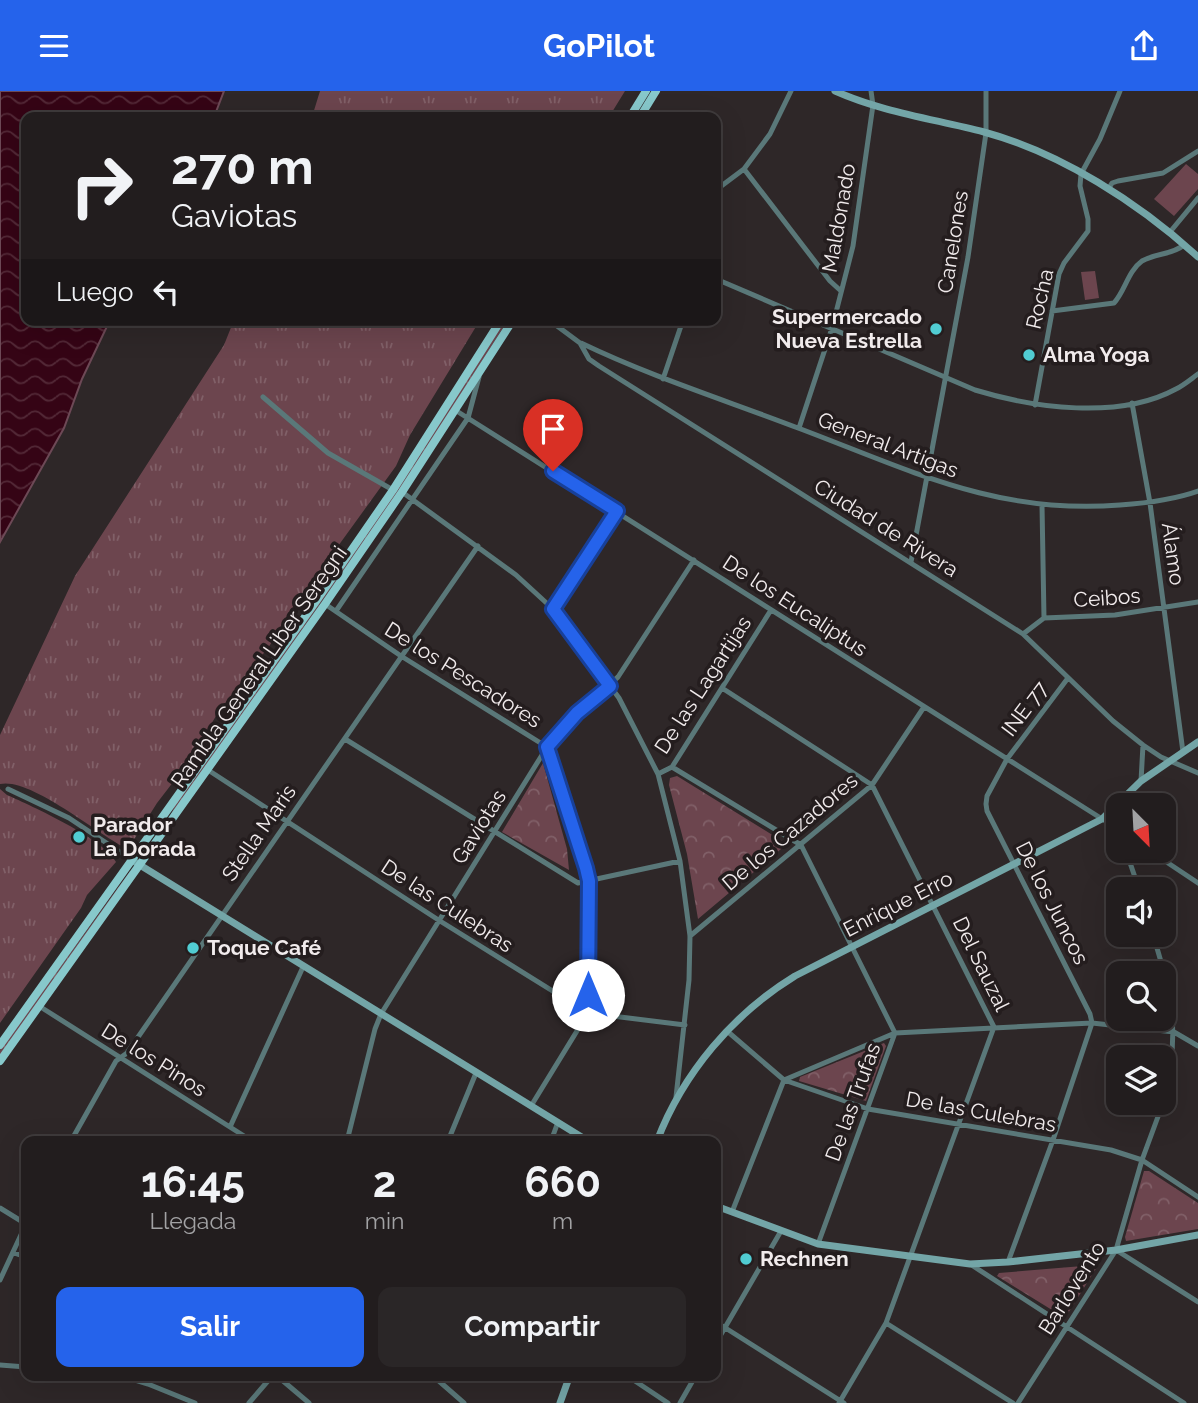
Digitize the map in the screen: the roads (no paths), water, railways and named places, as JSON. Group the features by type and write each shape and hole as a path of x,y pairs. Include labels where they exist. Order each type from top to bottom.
{"main road":[{"path":"633,112 646,91"},
{"path":"643,112 656,91"},
{"name":"Rambla General Liber Seregni","path":"0,1061 393,489 497,326"},
{"name":"Rambla General Liber Seregni","path":"0,1045 208,770 402,492 509,326"}],"street":[{"path":"721,186 744,169 770,134 791,91"},
{"path":"835,91 873,105 986,133 1081,174 1109,188 1170,232 1198,257"},
{"name":"Maldonado","path":"799,428 832,328 853,246 873,105 871,91"},
{"name":"Canelones","path":"911,562 968,257 986,133 986,91"},
{"path":"1081,174 1100,139 1120,91"},
{"path":"1109,188 1112,183 1118,181 1163,173 1198,151"},
{"path":"744,169 830,281 841,291"},
{"name":"Rocha","path":"1035,404 1059,274 1087,231 1088,219 1080,186 1081,174"},
{"path":"1170,232 1198,198"},
{"path":"1052,311 1092,308 1114,303 1136,266 1147,259 1185,245"},
{"path":"721,281 975,390 1009,400 1083,408 1132,403 1146,401 1176,389 1198,374"},
{"name":"Ciudad de Rivera","path":"557,326 580,343 589,359 599,366 1023,634 1113,721 1143,745 1198,773"},
{"path":"663,379 681,326"},
{"name":"General Artigas","path":"580,343 663,379 799,428 927,479 963,490 1042,505 1077,507 1150,503 1198,491"},
{"path":"336,611 468,418 481,369"},
{"path":"263,397 328,453 393,489"},
{"name":"Álamo","path":"1132,403 1150,503 1183,752"},
{"name":"De los Eucaliptus","path":"456,409 1106,822"},
{"path":"402,492 516,575 553,609 610,686 658,773 680,861 690,936 685,1025 676,1098"},
{"path":"1042,505 1044,618"},
{"path":"553,609 617,511"},
{"name":"Stella Maris","path":"74,1136 116,1061 127,1053 478,546"},
{"name":"Gaviotas","path":"348,1136 375,1028 381,1014 547,747 577,713 618,677 694,561"},
{"name":"Ceibos","path":"1023,634 1044,618 1115,615 1198,602"},
{"name":"De los Pescadores","path":"325,604 401,656 547,747 589,881 588,1013"},
{"name":"De las Lagartijas","path":"658,773 672,767 771,610"},
{"name":"INE 77","path":"1007,759 1068,678"},
{"name":"Del Sauzal","path":"722,688 872,785 994,1027 887,1323 841,1402"},
{"name":"De los Cazadores","path":"690,936 872,785 924,707"},
{"path":"345,739 578,883 680,861"},
{"name":"Enrique Erro","path":"659,1136 676,1098 727,1031 769,992 795,976 1102,819 1141,781 1198,742"},
{"path":"1141,781 1143,745"},
{"name":"De los Juncos","path":"1007,759 987,796 987,811 1016,864 1093,1023"},
{"path":"672,767 802,845"},
{"name":"De las Culebras","path":"208,770 440,921 588,1013 685,1025"},
{"path":"8,789 69,818 220,916 579,1136"},
{"name":"De las Trufas","path":"802,845 895,1033 818,1244"},
{"path":"1168,863 1196,882 1198,873"},
{"name":"Barlovento","path":"1157,947 1164,969 1174,1032 1173,1045"},
{"path":"230,1127 303,967"},
{"name":"De los Pinos","path":"39,1006 245,1136"},
{"path":"531,1106 588,1013"},
{"path":"1008,1262 1093,1023"},
{"path":"732,1212 784,1080 895,1033 1093,1023 1174,1032 1198,1046"},
{"name":"De las Culebras","path":"727,1031 784,1080 868,1109 1111,1150 1142,1160 1198,1197"},
{"path":"450,1136 476,1073"},
{"name":"Barlovento","path":"1015,1403 1116,1250 1142,1160 1159,1115"},
{"path":"553,1136 558,1122"},
{"path":"721,1208 818,1244 971,1264 1116,1250 1198,1235"},
{"path":"0,1209 21,1221"},
{"path":"721,1335 781,1231"},
{"path":"0,1280 21,1235"},
{"path":"1116,1250 1198,1302"},
{"path":"13,1253 21,1256"},
{"path":"971,1264 1184,1403"},
{"path":"887,1323 1015,1403"},
{"path":"721,1325 841,1402"},
{"path":"0,1365 21,1367"},
{"path":"138,1381 195,1403"},
{"path":"249,1403 269,1381"},
{"path":"282,1381 309,1403"},
{"path":"439,1381 464,1403"},
{"path":"560,1403 568,1381"},
{"path":"635,1381 668,1403"},
{"path":"680,1403 693,1381"}],"water":[{"path":"0,91 224,91 216,112 21,112 21,326 107,326 82,379 64,428 0,542"}],"place":[{"name":"Supermercado Nueva Estrella","path":"936,329"},
{"name":"Alma Yoga","path":"1029,355"},
{"name":"Parador La Dorada","path":"79,837"},
{"name":"Toque Café","path":"193,948"},
{"name":"Rechnen","path":"746,1259"}]}
